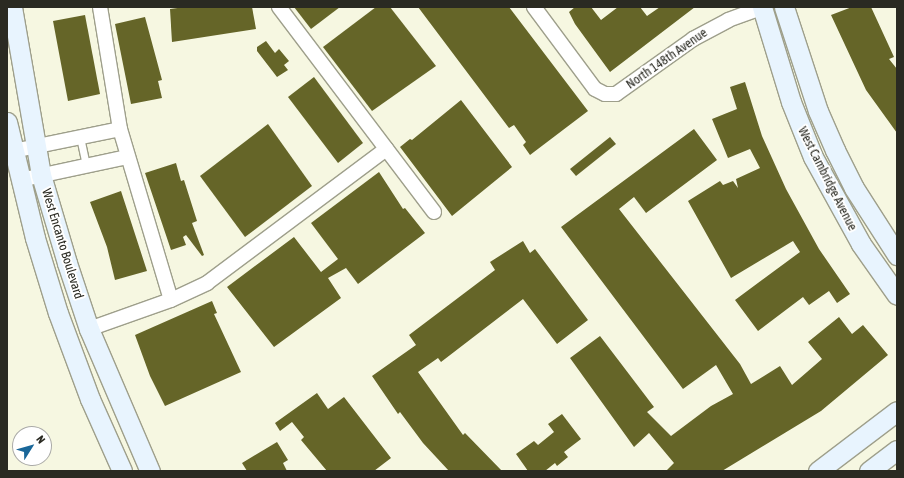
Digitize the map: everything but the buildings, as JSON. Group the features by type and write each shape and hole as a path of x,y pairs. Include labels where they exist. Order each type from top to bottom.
{"main road":[{"name":"West Encanto Boulevard","path":"12,7 41,175 89,329 150,471"},
{"name":"West Cambridge Avenue","path":"762,7 791,102 813,157 861,244 897,295"},
{"name":"West Cambridge Avenue","path":"784,7 818,111 835,150 854,188 897,255"},
{"name":"West Encanto Boulevard","path":"7,122 35,238 65,334 90,400 122,471"},
{"path":"818,471 897,411"},
{"path":"869,471 897,450"}],"street":[{"path":"100,7 120,129 127,157 171,300"},
{"path":"279,7 434,212"},
{"name":"North 148th Avenue","path":"537,8 595,89 605,94 616,94 693,39 728,20 762,7"},
{"path":"13,151 120,129"},
{"path":"89,329 171,300 207,283 386,148"},
{"path":"20,180 127,157"}],"lane":[{"path":"80,137 86,166"}]}
